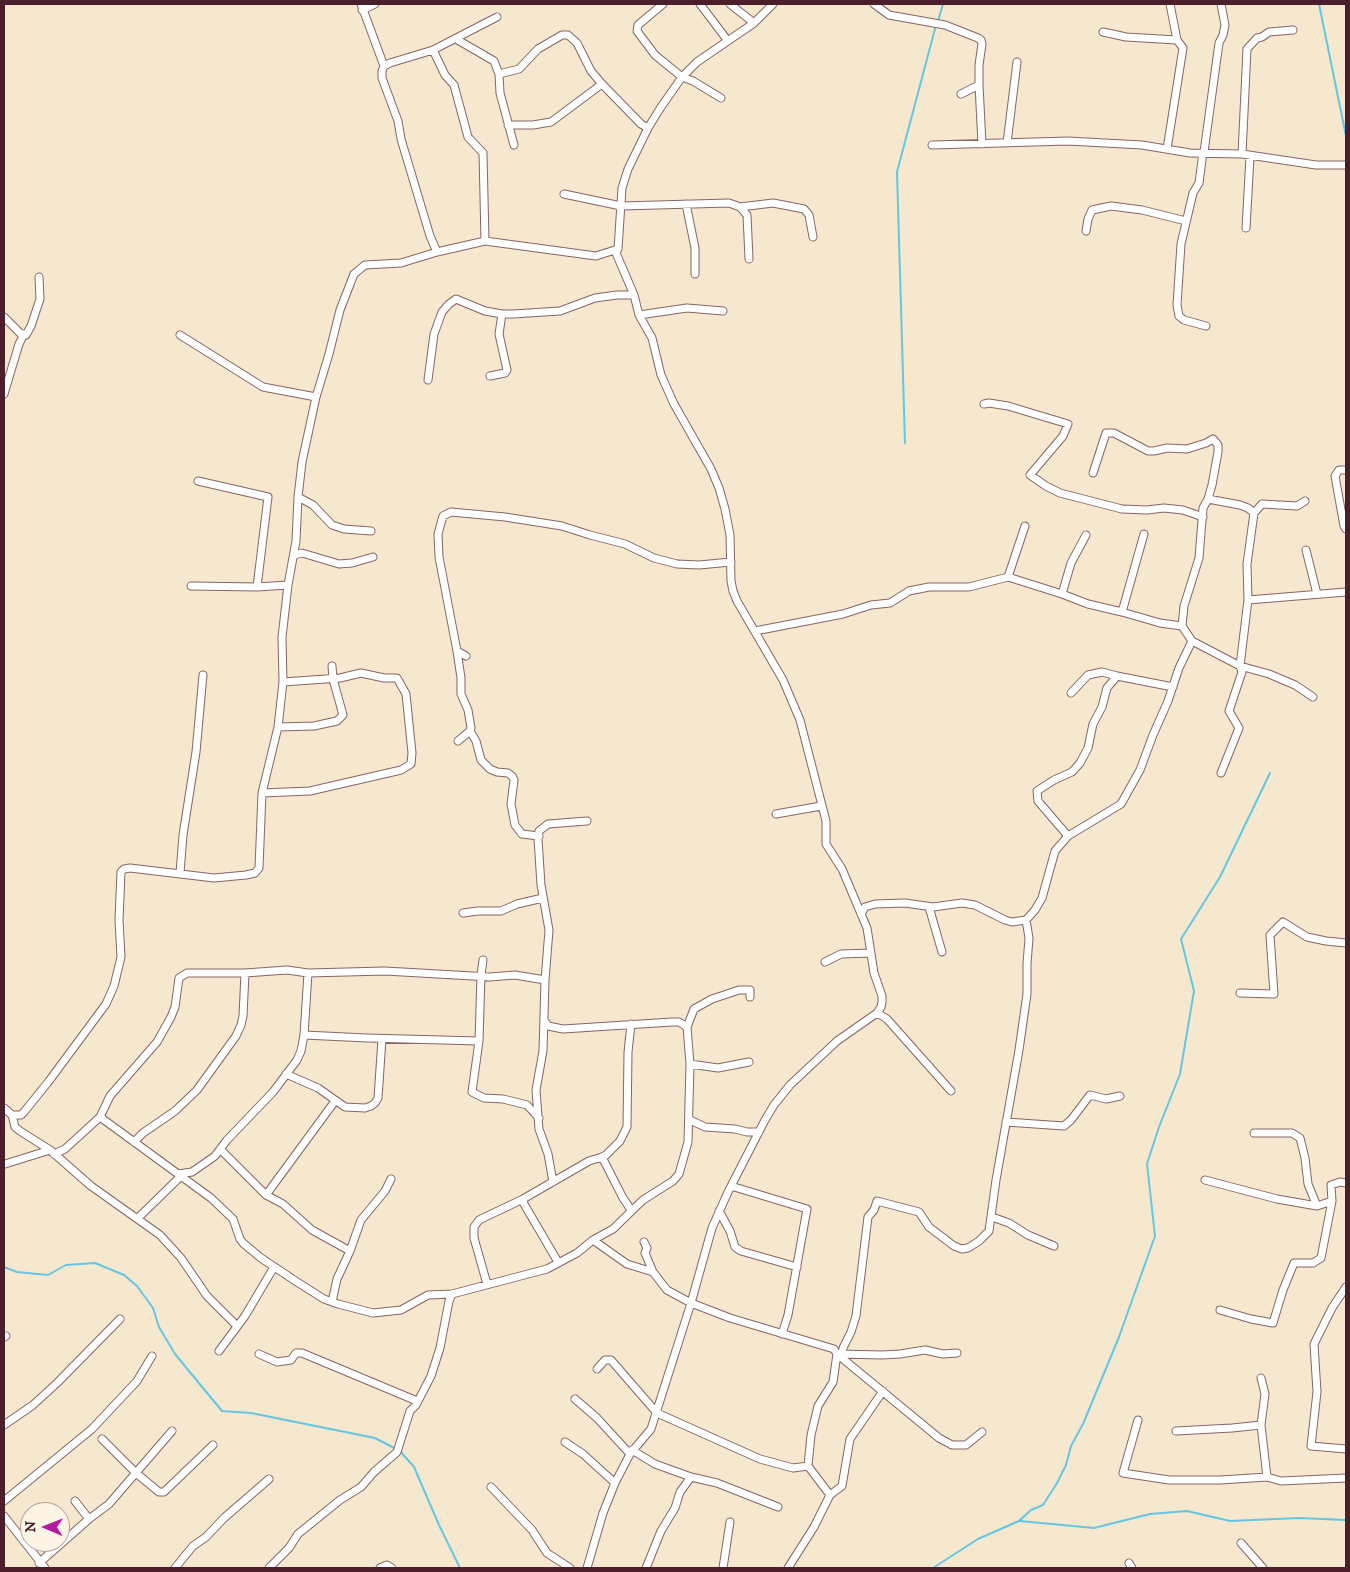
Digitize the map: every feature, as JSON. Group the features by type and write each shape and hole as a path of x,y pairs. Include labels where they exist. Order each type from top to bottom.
{"street":[{"path":"375,4 362,7 384,66 382,78 398,121 401,139 430,236 437,252"},
{"path":"663,4 645,18 636,29 655,55 682,77 693,81 720,98"},
{"path":"700,4 728,41"},
{"path":"730,4 754,24"},
{"path":"587,1568 597,1530 615,1482 631,1452 647,1435 657,1414 692,1303 712,1228 759,1132 774,1104 790,1085 838,1041 877,1013 881,1007 882,996 876,980 866,928 839,863 826,844 826,820 800,720 783,680 737,602 733,591 730,535 719,488 711,469 674,404 658,366 652,338 639,315 634,295 625,278 616,253 618,249 622,188 648,128 682,77 707,54 754,24 773,4"},
{"path":"874,4 889,15 909,17 945,26 978,38 982,44 979,65 982,144"},
{"path":"1167,149 1183,48 1177,40 1170,4"},
{"path":"1206,326 1184,320 1178,311 1179,252 1193,193 1199,183 1219,43 1223,36 1225,25 1221,4"},
{"path":"384,66 433,50 497,17"},
{"path":"1242,154 1247,49 1257,38 1269,32 1292,30"},
{"path":"1103,32 1126,37 1177,40"},
{"path":"499,74 519,68 538,49 562,35 568,35 577,43 592,71 602,84 641,124 648,128"},
{"path":"456,39 494,61 499,74 500,93 514,145"},
{"path":"433,50 445,75 454,85 468,137 483,153 485,241"},
{"path":"1007,143 1017,62"},
{"path":"508,125 533,125 551,122 602,84"},
{"path":"961,94 979,85"},
{"path":"932,145 1068,141 1142,145 1190,153 1242,154 1250,157 1316,165 1346,164"},
{"path":"1246,228 1250,157"},
{"path":"564,194 621,206 729,203 740,207 772,203 804,209 809,214 813,237"},
{"path":"686,204 695,248 695,274"},
{"path":"1086,231 1092,210 1111,206 1142,210 1186,221"},
{"path":"740,207 747,215 749,259"},
{"path":"4,1108 12,1114 20,1115 24,1112 106,1004 114,986 121,957 119,920 121,872 130,868 214,878 255,873 259,868 262,793 278,727 283,682 282,637 288,585 294,555 302,462 316,397 340,310 354,274 365,265 401,263 437,252 485,241 596,256 618,249"},
{"path":"4,394 18,344 32,326 40,299 41,282 39,277"},
{"path":"428,380 434,334 442,312 456,299 480,309 502,314 554,312 595,298 617,294 634,295"},
{"path":"639,315 687,308 723,310"},
{"path":"490,376 505,373 507,370 499,334 502,314"},
{"path":"4,317 21,334 24,334"},
{"path":"180,335 263,387 316,397"},
{"path":"984,404 1008,406 1068,424 1063,436 1030,475 1046,486 1060,493 1122,509 1148,510 1164,508 1183,510 1203,517"},
{"path":"1093,473 1106,433 1114,433 1148,450 1154,451 1167,448 1187,449 1213,438 1218,445 1218,458 1212,485 1203,508 1199,558 1184,606 1182,626 1192,641 1240,666 1269,674 1295,685 1313,697"},
{"path":"1346,470 1339,470 1335,476 1346,529"},
{"path":"198,481 268,497 257,587"},
{"path":"298,497 312,505 332,524 344,529 371,531"},
{"path":"1208,498 1240,505 1254,513"},
{"path":"1221,773 1239,728 1229,711 1242,672 1240,666 1248,600 1247,564 1254,513 1262,504 1297,506 1305,501"},
{"path":"539,836 522,834 516,825 510,804 514,780 508,773 490,769 481,760 476,741 470,731 470,717 461,694 457,651 439,556 438,534 443,516 451,512 505,517 562,526 590,536 625,544 654,558 678,564 699,565 731,562"},
{"path":"1008,578 1025,526"},
{"path":"1122,612 1144,534"},
{"path":"1062,594 1071,562 1086,535"},
{"path":"1306,550 1317,594"},
{"path":"294,555 302,553 339,564 352,563 373,557"},
{"path":"755,631 843,614 871,605 890,603 908,591 922,588 969,587 1008,578 1088,604 1160,623 1182,626"},
{"path":"190,586 257,587 288,585"},
{"path":"1248,600 1346,592"},
{"path":"861,914 865,907 875,904 905,902 929,907 968,903 1005,920 1012,922 1026,920 1042,898 1055,851 1068,836 1121,804 1140,770 1192,641"},
{"path":"457,651 466,656"},
{"path":"278,727 314,726 337,721 343,715 333,679 332,666"},
{"path":"1071,693 1088,674 1102,672 1173,687"},
{"path":"262,793 319,789 401,770 411,764 412,753 406,694 397,678 384,678 361,673 333,679 283,682"},
{"path":"180,873 183,835 196,752 203,675"},
{"path":"1068,836 1038,801 1036,791 1072,772 1080,762 1088,748 1093,724 1102,707 1107,688 1117,676"},
{"path":"458,741 470,731"},
{"path":"776,814 821,806"},
{"path":"554,1182 548,1154 539,1129 536,1090 544,1051 546,1023 545,980 549,930 543,898 539,836 540,831 548,824 587,821"},
{"path":"463,913 501,911 517,904 543,898"},
{"path":"929,907 942,952"},
{"path":"830,1495 808,1466 811,1435 818,1406 833,1382 839,1354 851,1332 856,1316 868,1217 874,1210 877,1201 919,1212 929,1227 954,1246 962,1249 968,1248 989,1232 1027,994 1029,938 1026,920"},
{"path":"1240,993 1274,994 1270,935 1284,922 1307,936 1326,941 1346,943"},
{"path":"825,962 841,954 871,953"},
{"path":"483,960 478,1041 472,1092 484,1098 526,1105 538,1118"},
{"path":"5,1164 65,1149 100,1117 110,1096 157,1042 165,1029 173,1012 179,978 182,974 287,970 308,973 385,972 495,977 515,975 545,980"},
{"path":"134,1142 142,1133 174,1111 197,1090 236,1036 242,1025 245,973"},
{"path":"138,1218 180,1175 192,1172 215,1156 273,1092 286,1074 301,1051 304,1035 308,973"},
{"path":"100,1117 190,1182 229,1213 243,1243 274,1267 324,1299 332,1302 373,1313 401,1310 428,1295 452,1294 547,1269 613,1229 642,1200 672,1181 679,1174 688,1142 690,1064 688,1027 694,1009 712,999 739,990 750,990 750,997"},
{"path":"877,1013 887,1019 951,1092"},
{"path":"546,1023 563,1029 679,1022 688,1027"},
{"path":"487,1284 474,1238 474,1228 479,1220 554,1182 589,1161 606,1155 620,1142 628,1127 628,1052 631,1024"},
{"path":"304,1035 478,1041"},
{"path":"286,1074 318,1088 345,1107 365,1108 371,1106 376,1103 378,1098 382,1039"},
{"path":"690,1064 718,1068 749,1062"},
{"path":"1006,1122 1064,1126 1071,1120 1090,1095 1106,1099 1120,1096"},
{"path":"266,1195 335,1101"},
{"path":"12,1114 15,1127 52,1152 91,1186 160,1235 181,1258 207,1296 237,1326"},
{"path":"689,1124 759,1132"},
{"path":"747,1132 755,1141"},
{"path":"1254,1133 1292,1133 1300,1138 1308,1184 1317,1206"},
{"path":"220,1149 266,1195 283,1204 312,1230 350,1251"},
{"path":"602,1156 631,1210"},
{"path":"190,1182 192,1172"},
{"path":"332,1302 337,1279 361,1220 385,1191 391,1179"},
{"path":"1205,1180 1277,1199 1317,1206 1332,1201"},
{"path":"1220,1310 1273,1324 1283,1290 1294,1263 1313,1263 1321,1258 1332,1201 1330,1185 1340,1182 1346,1183"},
{"path":"731,1186 806,1208 788,1315 782,1334"},
{"path":"522,1199 558,1262"},
{"path":"719,1211 730,1231 735,1247 741,1251 797,1267"},
{"path":"992,1217 1009,1223 1028,1235 1054,1246"},
{"path":"593,1240 627,1264 653,1272"},
{"path":"644,1242 653,1272 667,1290 692,1303 730,1318 834,1349 939,1438 952,1445 966,1445 982,1432"},
{"path":"220,1351 245,1316 274,1267"},
{"path":"1346,1286 1332,1308 1314,1344 1317,1392 1310,1446 1346,1449"},
{"path":"269,1568 289,1548 298,1534 340,1500 356,1491 378,1468 393,1457 400,1446 410,1411 431,1376 440,1348 452,1294"},
{"path":"4,1425 33,1405 120,1319"},
{"path":"839,1354 900,1354 925,1350 943,1354 957,1353"},
{"path":"259,1354 277,1362 290,1360 296,1353 302,1353 417,1401"},
{"path":"4,1500 92,1428 137,1381 152,1356"},
{"path":"597,1369 605,1360 611,1360 657,1414 760,1459 793,1468 808,1466"},
{"path":"1261,1378 1264,1394 1261,1424 1267,1477"},
{"path":"788,1568 814,1526 830,1495 842,1486 850,1439 883,1391"},
{"path":"575,1399 631,1452 655,1464 691,1477 717,1483 778,1507"},
{"path":"1138,1420 1123,1473 1169,1480 1220,1480 1267,1477 1281,1480 1346,1478"},
{"path":"1176,1431 1232,1428 1261,1424"},
{"path":"4,1516 42,1566 89,1519 109,1504 172,1431"},
{"path":"102,1439 136,1473 159,1492 164,1492 213,1445"},
{"path":"565,1442 615,1482"},
{"path":"646,1568 661,1531 675,1508 680,1492 691,1477"},
{"path":"175,1568 193,1546 206,1537 224,1518 269,1479"},
{"path":"491,1487 532,1530 547,1553 570,1568"},
{"path":"75,1501 89,1519"},
{"path":"723,1568 730,1522"},
{"path":"1240,1543 1263,1568"},
{"path":"380,1568 387,1565 392,1568"}],"waterway":[{"path":"938,21 943,4"},
{"path":"1319,4 1346,136"},
{"path":"905,443 897,172 936,25"},
{"path":"933,1568 978,1539 1019,1521 1031,1510 1043,1505 1066,1465 1071,1446 1083,1424 1119,1337 1155,1236 1147,1164 1180,1074 1194,991 1181,939 1220,877 1270,773"},
{"path":"4,1267 17,1272 48,1275 66,1265 95,1263 124,1275 137,1286 153,1308 159,1327 175,1354 222,1411 251,1413 375,1438 396,1449"},
{"path":"400,1451 414,1467 460,1568"},
{"path":"1020,1521 1094,1528 1150,1514 1187,1511 1230,1521 1299,1518 1346,1520"}]}
